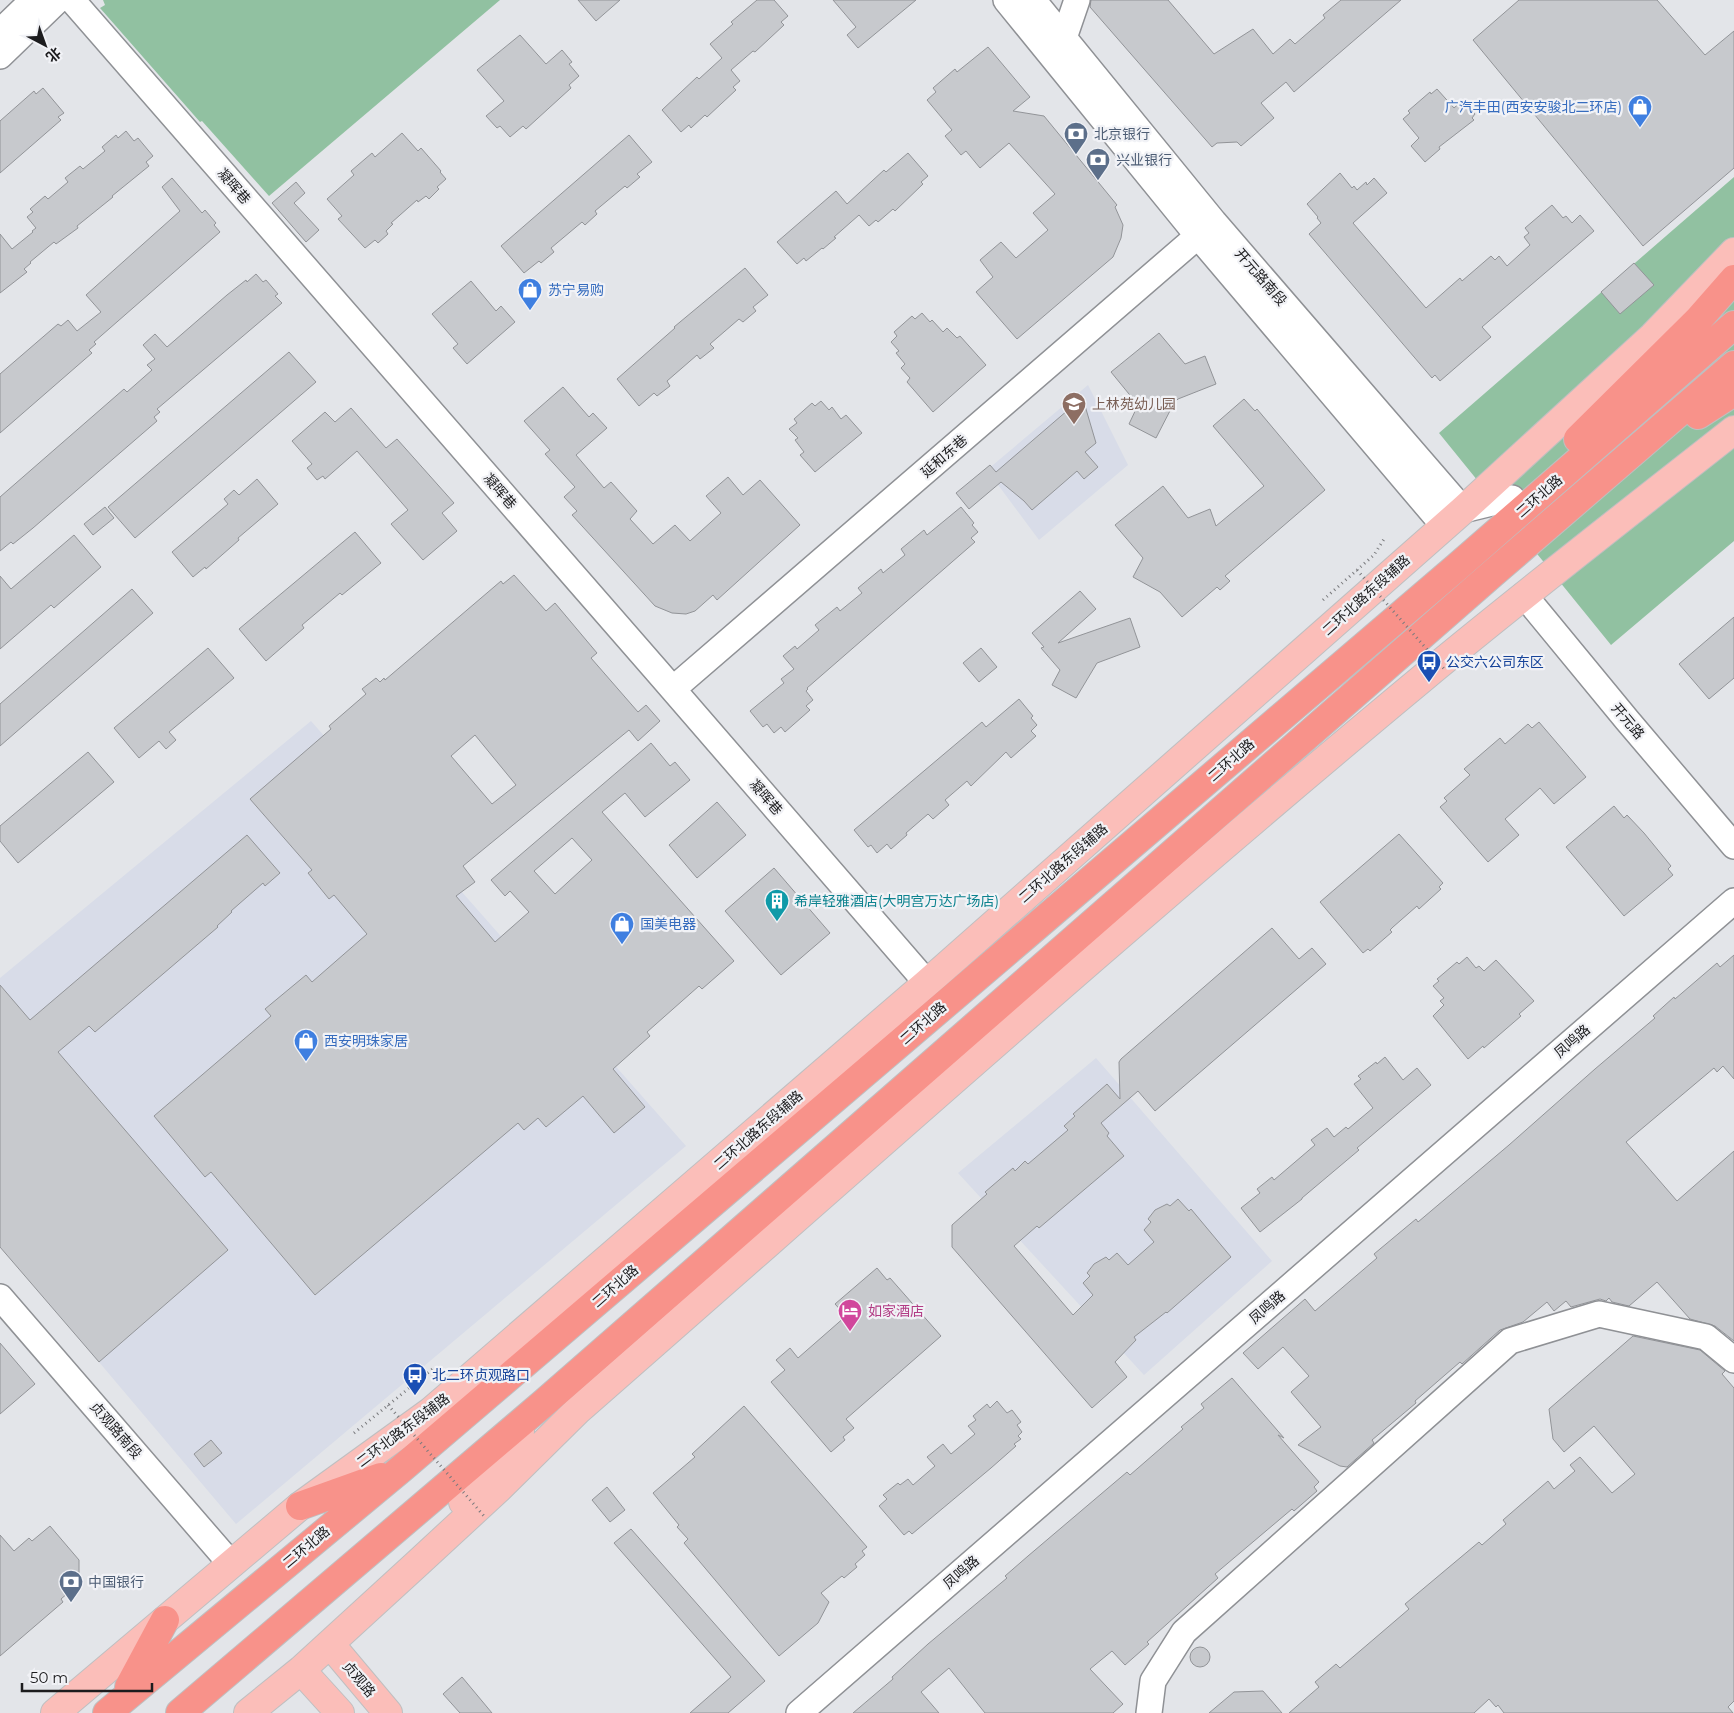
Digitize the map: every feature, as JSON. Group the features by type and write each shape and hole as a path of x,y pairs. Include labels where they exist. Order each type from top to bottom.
{"highway":[{"path":"1457,567 1512,498 1564,453 1698,320 1734,279"},
{"name":"二环北路","path":"115,1706 401,1469 1457,567 1734,325"},
{"name":"二环北路","path":"180,1713 545,1402 1492,574 1734,365"},
{"path":"1607,476 1734,392"},
{"path":"300,1506 401,1469"},
{"path":"115,1706 165,1620"}],"main road":[{"name":"二环北路东段辅路","path":"55,1713 300,1506 430,1412 928,983 1453,518 1653,336 1734,252"},
{"path":"248,1713 302,1670 493,1493 577,1411 1158,902 1423,677 1734,430"},
{"path":"404,1575 545,1402"},
{"name":"贞观路","path":"330,1644 388,1713"},
{"path":"302,1670 340,1713"}],"street":[{"path":"0,32 33,0"},
{"path":"0,56 58,0"},
{"name":"凝晖巷","path":"72,0 928,983"},
{"name":"开元路南段","path":"1006,0 1206,229 1453,518"},
{"name":"开元路南段","path":"1033,0 1064,38 1206,229"},
{"path":"1064,38 1078,0"},
{"name":"延和东巷","path":"673,689 1206,229"},
{"path":"1453,518 1512,498"},
{"name":"开元路","path":"1524,595 1734,846"},
{"name":"凤鸣路","path":"799,1713 1734,900"},
{"name":"贞观路南段","path":"3,1307 231,1564"},
{"path":"1149,1713 1153,1681 1184,1632 1510,1341 1599,1314 1706,1337 1734,1360"}],"path":[{"path":"1323,600 1374,555 1384,539"},
{"path":"1357,570 1446,671"},
{"path":"354,1434 435,1367"},
{"path":"388,1405 484,1516"}],"shaded area":[{"name":"上林苑幼儿园","path":"1088,385 1128,465 1039,540 987,470"},
{"name":"西安明珠家居","path":"311,721 686,1146 236,1524 0,1245 0,978"},
{"path":"1096,1058 1272,1261 1144,1375 958,1173"}],"green space":[{"path":"103,0 500,0 269,196 202,121 200,122 100,8 105,5"},
{"path":"1734,177 1734,541 1611,645 1439,433"}],"building":[{"path":"578,0 620,0 596,21"},
{"path":"757,0 774,0 788,16 781,22 784,25 755,52 753,51 731,70 740,81 733,87 736,90 707,117 705,115 691,128 689,125 681,132 662,110 697,77 699,79 722,58 710,44 733,24 731,22"},
{"path":"833,0 916,0 858,48 847,35 856,27"},
{"path":"1091,0 1168,0 1214,54 1253,29 1273,54 1290,39 1295,44 1325,18 1323,15 1341,0 1401,0 1294,92 1286,82 1261,103 1274,118 1241,146 1237,142 1217,143 1212,147 1090,7"},
{"name":"广汽丰田(西安安骏北二环店)","path":"1519,0 1657,0 1705,55 1734,31 1734,168 1643,246 1473,40"},
{"path":"520,35 546,64 562,50 572,62 569,64 579,76 569,85 571,88 526,129 523,126 510,137 500,126 497,128 486,116 504,101 477,70"},
{"path":"988,47 1030,97 1013,111 1044,116 1117,205 1115,207 1123,225 1121,238 1113,257 1017,339 976,292 993,277 980,260 1001,242 1016,258 1048,230 1033,213 1055,194 1009,143 980,168 966,151 961,155 945,136 952,130 927,100 936,92 933,88 955,69 957,72"},
{"path":"43,88 64,113 58,117 61,120 0,173 0,121 34,91 36,94"},
{"path":"1437,89 1454,108 1463,100 1475,114 1472,118 1474,120 1439,147 1440,149 1425,162 1411,146 1419,138 1403,119 1410,113 1408,111 1430,92 1431,94"},
{"path":"126,131 134,141 138,138 153,156 146,162 149,166 77,226 78,228 56,244 54,242 30,262 24,269 27,272 0,293 0,234 12,249 33,232 36,228 27,217 33,212 30,209 45,196 48,199 68,182 65,178 80,166 83,169 105,151 102,147 116,135 118,138"},
{"path":"402,133 418,151 421,148 446,179 437,187 439,189 429,199 426,196 418,202 417,200 391,223 393,224 386,231 388,234 378,243 375,240 365,248 338,219 342,216 327,199 354,175 351,171 372,153 375,157"},
{"path":"629,135 652,162 637,174 640,177 627,188 625,186 595,211 597,214 585,225 582,222 551,248 554,252 541,263 539,261 524,273 501,246"},
{"path":"908,153 928,176 921,182 923,184 895,211 893,209 878,222 876,220 869,226 859,215 823,249 806,261 804,258 797,264 777,242 836,191 847,204 884,170 886,172"},
{"path":"1340,173 1352,188 1354,186 1357,190 1366,182 1367,185 1374,178 1387,193 1353,223 1426,308 1460,278 1462,281 1491,256 1495,260 1499,256 1507,266 1530,245 1524,237 1529,233 1525,228 1552,205 1563,218 1566,216 1572,223 1580,215 1594,231 1482,327 1491,337 1440,381 1435,375 1432,378 1309,234 1321,223 1307,204"},
{"path":"172,178 202,213 205,210 216,223 214,225 220,232 94,342 96,344 89,350 92,353 0,433 0,374 58,324 61,326 68,320 77,331 101,312 86,295 180,211 162,187"},
{"path":"296,182 305,193 294,203 319,230 306,242 272,203"},
{"path":"1634,263 1654,285 1620,314 1601,292"},
{"path":"745,268 768,295 753,307 756,311 743,322 739,319 710,344 714,348 700,359 697,355 667,381 670,386 657,396 654,393 639,406 617,379 674,327"},
{"path":"256,274 263,282 266,280 278,294 275,296 282,303 157,409 160,412 154,417 157,421 33,528 13,544 11,542 0,551 0,497 124,389 127,392 152,370 147,365 155,359 143,345 155,334 167,347 227,295"},
{"path":"471,281 496,311 501,306 515,322 467,364 453,348 458,344 432,314"},
{"path":"922,313 930,322 932,320 943,332 947,328 957,338 960,336 986,365 933,412 907,382 910,378 901,368 905,364 896,353 899,351 891,342 897,336 894,332 912,316 915,319"},
{"path":"1159,333 1185,364 1205,356 1216,384 1178,399 1174,403 1156,438 1129,424 1138,405 1111,372"},
{"path":"289,352 316,382 135,538 108,507"},
{"path":"563,387 589,417 593,413 607,428 576,455 604,488 611,482 637,511 630,519 653,544 675,525 690,541 721,513 706,496 728,477 743,495 760,480 800,525 717,600 713,595 695,611 686,614 672,613 655,606 572,515 577,511 564,497 575,487 545,454 550,450 524,421"},
{"path":"1083,399 1096,443 1085,452 1098,467 1084,479 1077,471 1032,510 1001,482 969,509 956,493 990,465 996,472"},
{"path":"1244,399 1255,411 1257,409 1325,490 1225,576 1230,581 1220,590 1217,587 1182,617 1160,592 1133,577 1143,558 1115,525 1163,486 1188,518 1210,509 1216,526 1264,486 1213,426"},
{"path":"821,401 829,410 832,407 841,419 846,415 862,433 815,472 800,455 804,452 795,440 798,438 789,429 797,423 794,419 812,403 815,406"},
{"path":"351,408 386,448 397,439 454,503 442,513 457,531 423,560 391,524 408,510 357,451 325,479 323,476 317,480 307,468 312,464 292,441 325,412 335,422"},
{"path":"257,479 278,504 238,538 239,540 206,569 205,567 193,577 172,552 228,504 224,499 234,490 239,495"},
{"path":"105,507 114,518 93,535 84,524"},
{"path":"961,507 974,523 972,525 978,532 971,538 975,542 807,688 806,691 813,700 806,706 810,710 785,732 781,727 774,733 767,724 763,727 750,711 784,683 781,679 794,669 783,656 795,646 797,649 819,630 815,625 837,607 840,611 862,593 858,588 881,569 883,573 905,555 901,549 924,530 927,535"},
{"path":"355,532 381,563 342,595 340,593 302,625 304,628 266,661 239,629"},
{"path":"74,535 101,567 54,608 51,605 0,649 0,576 11,589"},
{"path":"514,575 546,611 555,603 597,653 591,658 638,712 646,705 660,721 638,741 629,730 463,866 475,882 456,896 495,942 529,912 510,891 505,896 491,880 651,743 670,766 675,762 690,780 645,817 625,793 602,812 734,961 702,989 699,986 647,1032 650,1036 613,1069 645,1107 614,1133 583,1096 546,1127 538,1118 524,1130 518,1123 315,1295 211,1172 205,1177 154,1116 271,1016 265,1009 306,975 312,982 367,934 334,895 329,899 308,873 312,870 250,799 331,729 329,726 366,694 362,689 376,678 380,682 384,678 385,680 501,581 503,584","holes":["475,735 516,785 492,804 451,756","572,838 592,860 555,894 534,871"]},
{"path":"132,589 153,613 0,746 0,704"},
{"path":"1080,591 1096,609 1058,643 1130,618 1140,647 1097,663 1076,698 1052,685 1060,670 1041,648 1044,647 1032,633"},
{"path":"1734,617 1734,678 1709,699 1679,664"},
{"path":"208,648 234,678 169,732 176,740 166,749 159,741 139,758 114,728"},
{"path":"981,648 997,667 979,682 963,663"},
{"path":"1019,699 1033,716 1031,718 1037,725 1031,731 1036,736 1011,758 1006,752 971,786 967,781 945,800 949,805 933,819 928,814 891,849 887,844 877,853 871,845 868,847 854,830 982,722 986,727"},
{"path":"1539,722 1586,777 1554,804 1540,788 1505,819 1519,835 1488,862 1440,807 1447,801 1444,798 1470,775 1464,769 1500,738 1505,744 1528,724 1532,728"},
{"path":"88,752 114,782 18,863 0,841 0,826"},
{"path":"717,802 746,835 697,878 669,845"},
{"path":"1614,806 1624,818 1627,815 1644,833 1671,866 1668,869 1673,875 1624,916 1566,847"},
{"path":"1399,834 1443,883 1439,887 1441,889 1419,909 1417,906 1390,930 1392,932 1370,951 1368,949 1363,953 1320,902"},
{"path":"247,835 280,873 265,886 263,883 231,911 218,927 95,1032 89,1026 58,1052 228,1250 99,1362 0,1247 0,985 30,1020"},
{"name":"希岸轻雅酒店(大明宫万达广场店)","path":"774,868 830,933 781,975 725,911"},
{"path":"1272,928 1299,959 1312,948 1326,964 1155,1111 1138,1091 1101,1123 1109,1133 1107,1136 1124,1156 1039,1228 1037,1226 1014,1246 1073,1315 1093,1295 1083,1283 1090,1276 1087,1273 1094,1264 1106,1257 1109,1260 1117,1253 1128,1265 1154,1242 1144,1230 1151,1222 1148,1219 1155,1210 1167,1204 1170,1206 1178,1199 1189,1211 1191,1209 1231,1257 1167,1313 1134,1337 1136,1340 1115,1362 1127,1377 1092,1408 952,1247 952,1225 987,1194 985,1192 1013,1168 1015,1171 1025,1161 1028,1164 1068,1130 1064,1126 1075,1116 1073,1114 1107,1084 1120,1099 1119,1062 1121,1059"},
{"path":"1734,955 1734,1079 1723,1066 1717,1072 1714,1068 1626,1142 1677,1201 1734,1151 1734,1341 1715,1326 1690,1319 1657,1282 1629,1306 1612,1302 1609,1298 1606,1301 1600,1299 1571,1307 1566,1301 1554,1311 1547,1302 1523,1322 1500,1330 1462,1364 1460,1362 1372,1440 1374,1443 1347,1467 1340,1466 1298,1445 1321,1427 1291,1392 1309,1376 1283,1347 1258,1369 1243,1353 1305,1299 1315,1311 1377,1258 1374,1254 1416,1219 1418,1222 1509,1145 1655,1018 1653,1016 1674,997 1675,999 1717,963 1720,967"},
{"path":"1467,957 1476,968 1479,966 1484,971 1496,960 1534,1001 1519,1014 1521,1016 1484,1048 1483,1046 1468,1059 1433,1016 1444,1005 1440,1001 1444,998 1433,986 1439,981 1437,979 1457,962 1459,964"},
{"path":"1385,1057 1403,1080 1417,1068 1431,1085 1357,1148 1359,1150 1302,1199 1260,1232 1241,1208 1260,1193 1257,1189 1272,1177 1274,1180 1315,1145 1311,1140 1327,1128 1334,1137 1346,1127 1348,1129 1373,1108 1354,1084 1361,1079 1358,1076"},
{"path":"877,1268 887,1280 890,1278 941,1336 846,1419 854,1428 843,1437 845,1440 831,1452 771,1382 785,1370 776,1360 790,1348 798,1358 846,1316 835,1304"},
{"path":"1633,1336 1700,1350 1725,1371 1722,1374 1734,1388 1734,1701 1728,1707 1733,1713 1504,1713 1498,1705 1496,1707 1489,1699 1474,1713 1289,1713 1319,1687 1315,1682 1336,1664 1340,1668 1409,1609 1405,1604 1479,1542 1482,1545 1506,1524 1503,1520 1548,1481 1554,1489 1575,1471 1570,1465 1580,1457 1612,1493 1635,1474 1594,1426 1564,1452 1553,1439 1549,1409"},
{"path":"0,1343 35,1384 0,1414"},
{"path":"1232,1378 1319,1482 1314,1487 1317,1491 1294,1511 1292,1509 1215,1574 1218,1578 1147,1642 1149,1644 1125,1665 1112,1651 1090,1669 1123,1704 1113,1713 985,1713 949,1668 921,1692 939,1713 853,1713 893,1679 892,1677 928,1644 1007,1578 1005,1576 1028,1556 1127,1472 1130,1475 1183,1429 1181,1427 1204,1408 1201,1404"},
{"path":"997,1401 1007,1413 1012,1410 1021,1422 1017,1425 1022,1432 1018,1436 1021,1439 1014,1444 1016,1446 991,1468 912,1534 909,1531 904,1535 879,1506 887,1499 883,1495 898,1483 900,1485 908,1479 913,1485 935,1466 927,1457 943,1444 951,1454 975,1434 968,1426 976,1420 973,1416 987,1404 990,1408"},
{"path":"744,1406 867,1547 862,1551 865,1555 855,1564 857,1567 821,1593 829,1602 818,1623 779,1656 684,1543 688,1539 653,1493 695,1457 692,1454"},
{"path":"211,1440 222,1453 204,1467 194,1454"},
{"path":"607,1487 625,1510 610,1522 592,1500"},
{"path":"50,1526 79,1560 76,1586 61,1599 63,1602 0,1656 0,1535 14,1551 29,1538 32,1541"},
{"path":"631,1529 765,1681 728,1713 690,1713 731,1677 614,1543"},
{"path":"1200,1647 1207,1650 1210,1657 1207,1664 1200,1667 1193,1664 1190,1657 1193,1650"},
{"path":"462,1677 492,1713 460,1713 443,1694"},
{"path":"1263,1691 1282,1713 1209,1713 1234,1692"}],"place":[{"name":"广汽丰田(西安安骏北二环店)","path":"1640,128"},
{"name":"北京银行","path":"1076,155"},
{"name":"兴业银行","path":"1098,181"},
{"name":"苏宁易购","path":"530,311"},
{"name":"上林苑幼儿园","path":"1074,425"},
{"name":"公交六公司东区","path":"1429,683"},
{"name":"希岸轻雅酒店(大明宫万达广场店)","path":"777,922"},
{"name":"国美电器","path":"622,945"},
{"name":"西安明珠家居","path":"306,1062"},
{"name":"如家酒店","path":"850,1332"},
{"name":"北二环贞观路口","path":"415,1396"},
{"name":"中国银行","path":"71,1603"}]}
